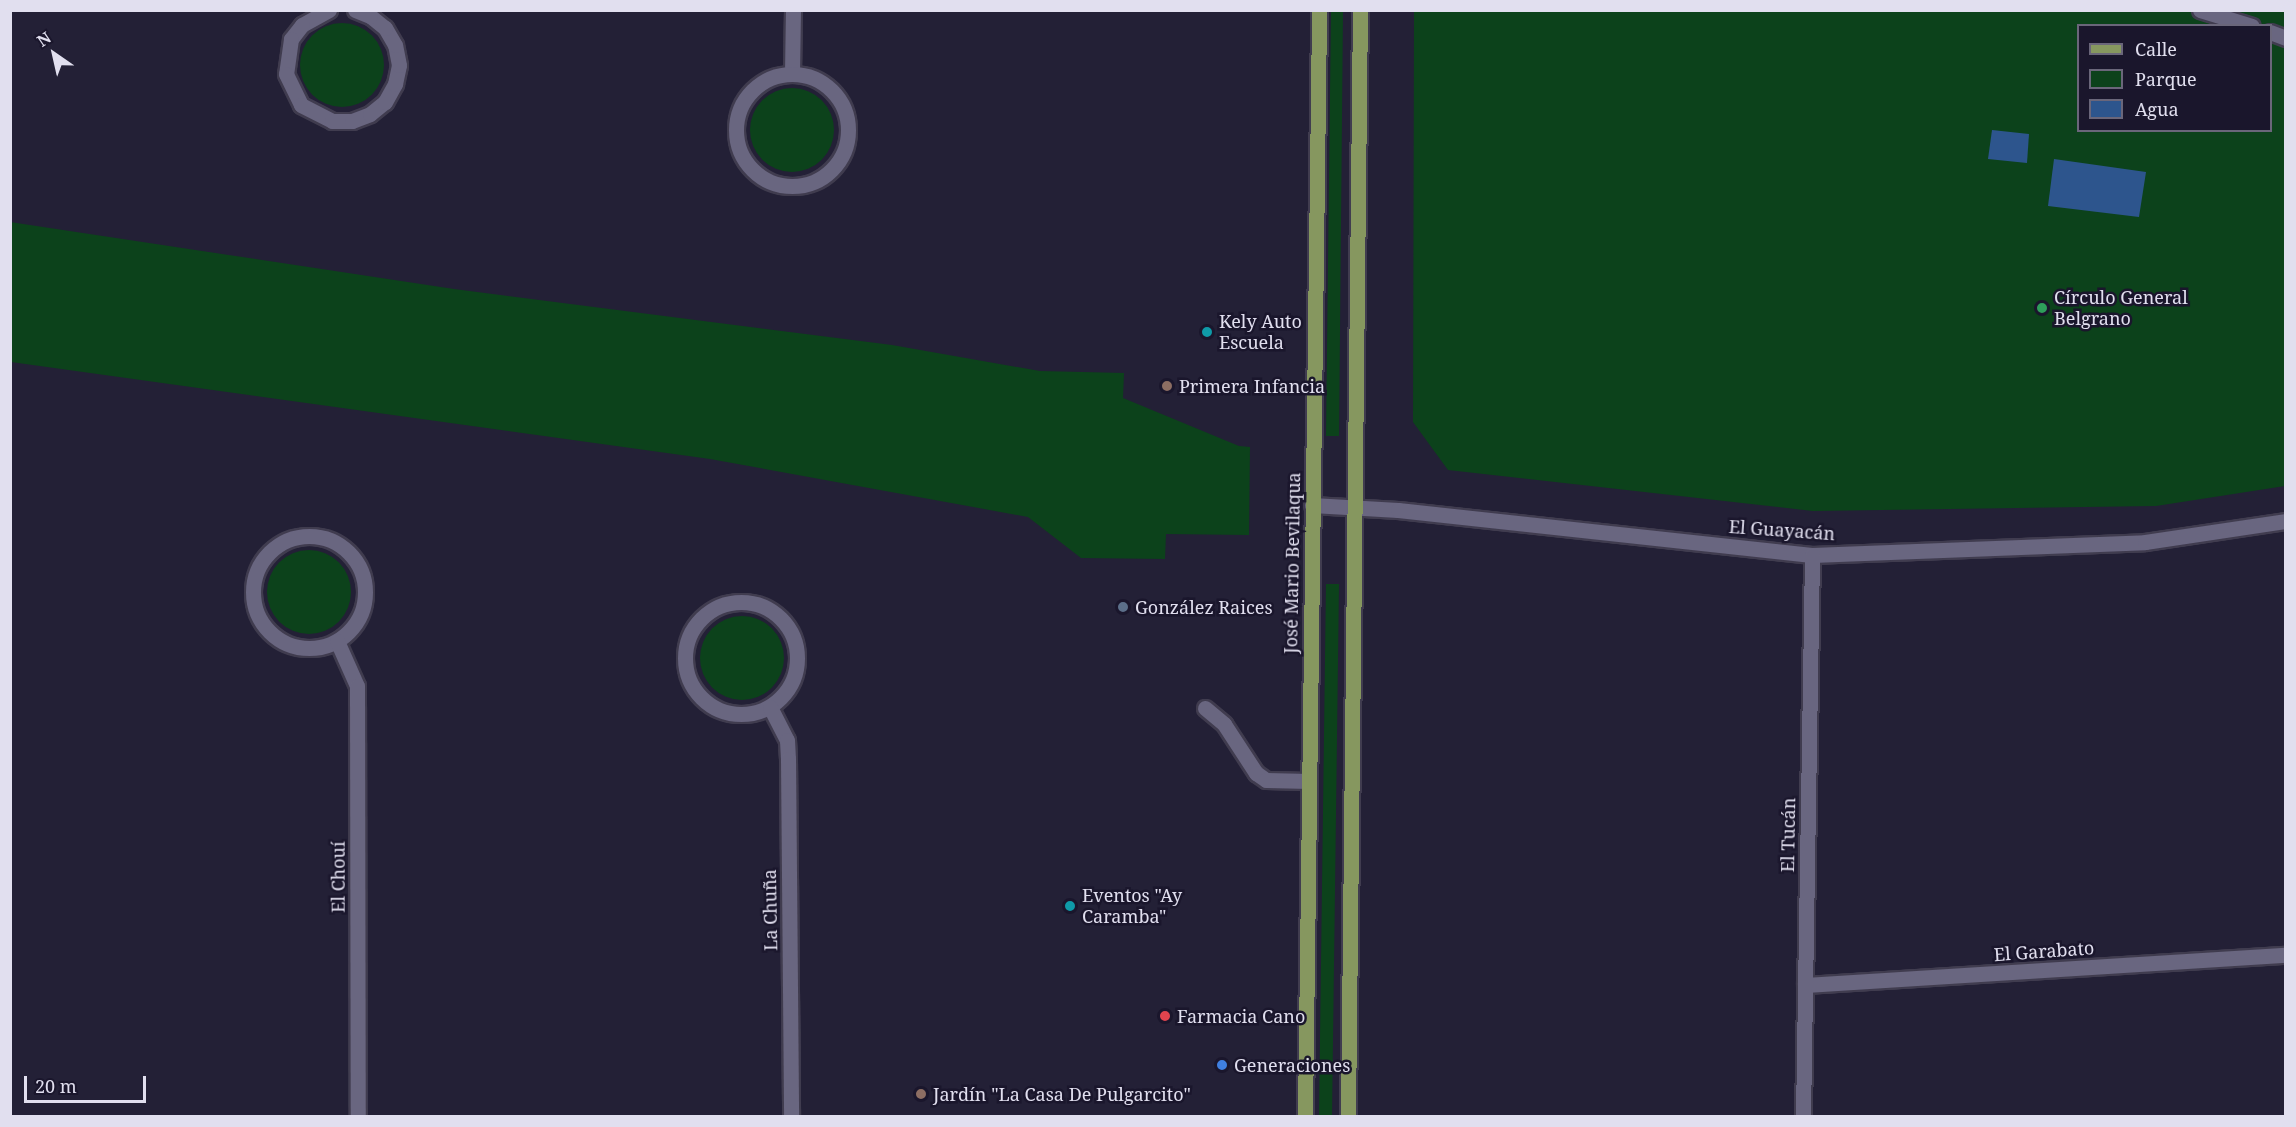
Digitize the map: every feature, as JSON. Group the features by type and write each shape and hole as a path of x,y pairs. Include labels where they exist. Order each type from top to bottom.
{"main road":[{"name":"José Mario Bevilaqua","path":"1305,1116 1318,10"},
{"path":"1348,1116 1360,10"}],"street":[{"path":"329,10 302,25 291,39 286,74 301,105 332,122 352,121 370,114 386,102 395,84 399,65 395,45 385,28 370,16 355,10"},
{"path":"792,10 792,73"},
{"path":"2199,10 2245,24"},
{"path":"2272,32 2286,38"},
{"path":"792,73 810,77 839,98 848,133 845,151 822,178 789,187 764,179 744,162 735,128 743,103 759,83 792,73"},
{"name":"El Guayacán","path":"1312,505 1812,555 2145,542 2286,521"},
{"path":"318,536 337,543 352,555 362,572 362,611 352,628 337,641 319,648 299,648 282,642 258,617 253,583 269,551 284,541 318,536"},
{"name":"El Tucán","path":"1803,1116 1812,555"},
{"path":"751,602 770,609 785,621 795,638 799,657 795,676 785,694 770,707 752,713 732,714 715,708 690,683 685,666 692,631 702,617 717,607 751,602"},
{"name":"El Chouí","path":"337,641 357,686 358,1116"},
{"name":"La Chuña","path":"770,707 787,740 788,759 791,1116"},
{"path":"1205,708 1224,724 1256,773 1266,780 1310,781"},
{"name":"El Garabato","path":"1805,986 2286,955"}],"green space":[{"path":"1343,10 1339,436 1326,436 1331,11"},
{"path":"1414,11 2285,11 2285,486 2156,506 1813,511 1448,470 1413,422"},
{"path":"342,23 358,26 372,35 381,49 384,65 381,81 372,95 358,104 342,107 326,104 312,95 303,81 300,65 303,49 312,35 326,26"},
{"path":"784,88 800,88 816,95 827,106 834,122 831,146 822,160 800,172 784,172 768,165 757,154 750,138 750,122 757,106 768,95"},
{"path":"10,222 454,289 892,345 1040,371 1124,373 1123,398 1239,446 1250,447 1249,535 1166,534 1165,559 1081,558 1028,517 710,459 11,362"},
{"path":"309,550 325,553 339,562 348,576 351,592 348,608 339,622 325,631 309,634 293,631 279,622 270,608 267,592 270,576 279,562 293,553"},
{"path":"1326,584 1339,584 1332,1116 1319,1116"},
{"path":"742,616 758,619 772,628 781,642 784,658 781,674 772,688 758,697 742,700 726,697 712,688 703,674 700,658 703,642 712,628 726,619"}],"water":[{"path":"1992,130 2029,134 2027,163 1988,159"},
{"path":"2054,159 2146,172 2139,217 2048,206"}],"place":[{"name":"Círculo General Belgrano","path":"2042,308"},
{"name":"Kely Auto Escuela","path":"1207,332"},
{"name":"Primera Infancia","path":"1167,386"},
{"name":"González Raices","path":"1123,607"},
{"name":"Eventos \"Ay Caramba\"","path":"1070,906"},
{"name":"Farmacia Cano","path":"1165,1016"},
{"name":"Generaciones","path":"1222,1065"},
{"name":"Jardín \"La Casa De Pulgarcito\"","path":"921,1094"}]}
